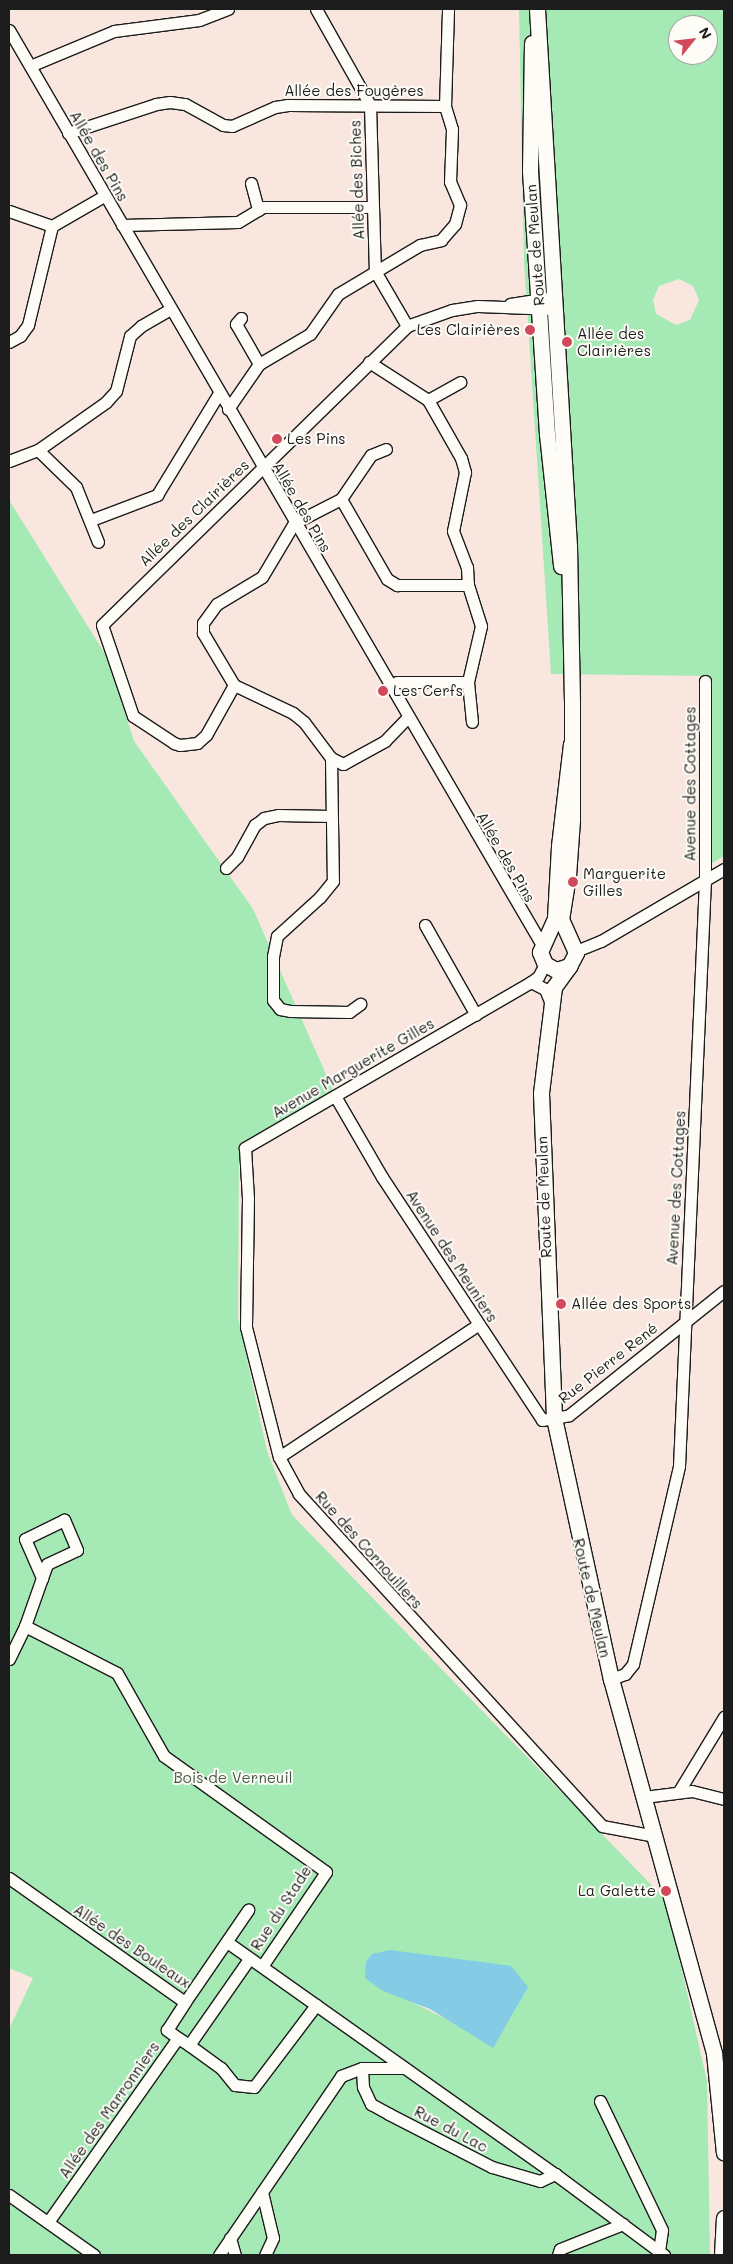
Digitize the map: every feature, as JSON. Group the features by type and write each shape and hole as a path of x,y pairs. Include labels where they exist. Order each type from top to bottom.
{"main road":[{"name":"Route de Meulan","path":"536,9 567,486 572,744 570,860 561,919 572,951 554,988 551,1004 548,1121 558,1417 614,1678 724,2064"},
{"name":"Route de Meulan","path":"536,9 529,141 538,304 552,488 570,630"},
{"name":"Route de Meulan","path":"544,942 556,912 559,846 572,744"},
{"path":"558,934 572,951 561,970 547,965 541,956 544,942 558,934"},
{"name":"Route de Meulan","path":"547,965 554,988"},
{"name":"Route de Meulan","path":"648,1797 655,1836 714,2053 724,2153"},
{"path":"722,2255 724,2218"}],"street":[{"path":"30,66 114,31 199,20 228,9"},
{"name":"Allée des Biches","path":"316,9 370,105 375,272 407,326"},
{"path":"228,409 259,364 310,334 338,294 420,245 441,240 455,224 460,205 450,182 452,129 446,106 448,9"},
{"name":"Allée des Pins","path":"9,30 407,718 544,942"},
{"name":"Allée des Fougères","path":"68,132 156,104 185,104 223,125 232,126 274,107 288,105 446,106"},
{"path":"251,183 258,210"},
{"path":"9,342 20,336 28,325 52,226 104,196"},
{"path":"122,225 238,222 263,207 372,207"},
{"path":"9,211 52,226"},
{"name":"Allée des Clairières","path":"234,685 206,736 197,743 180,745 174,743 133,716 102,625 407,326 452,310 555,303"},
{"path":"9,461 38,450 106,402 116,391 130,336 170,309"},
{"path":"241,318 236,324 259,364"},
{"path":"369,362 428,400 465,472 453,531 467,567 468,586 481,626 468,682 472,722"},
{"path":"428,400 460,382"},
{"path":"91,520 157,495 219,393"},
{"path":"386,449 371,455 341,499 294,523 262,577 217,604 204,622 203,633 234,685 293,713 304,722 331,758 343,764 385,741 407,718"},
{"path":"38,450 76,487 91,520 98,542"},
{"path":"341,499 386,579 397,585 468,586"},
{"name":"Avenue des Cottages","path":"614,1678 633,1664 679,1466 705,881 705,681"},
{"path":"389,686 397,682 468,682"},
{"path":"331,758 333,881 320,897 277,936 273,956 273,1000 280,1009 290,1011 349,1012 360,1004"},
{"path":"226,868 237,858 255,825 264,818 278,815 331,816"},
{"path":"572,951 601,941 724,869"},
{"path":"425,925 476,1015"},
{"name":"Avenue Marguerite Gilles","path":"244,1148 531,982 538,977 547,965"},
{"path":"531,982 545,989 551,1004"},
{"name":"Avenue des Meuniers","path":"335,1096 382,1177 542,1420 558,1417"},
{"name":"Rue des Cornouillers","path":"244,1148 248,1198 246,1327 279,1457 298,1494 324,1525 602,1826 655,1836"},
{"name":"Rue Pierre René","path":"558,1417 569,1415 724,1291"},
{"path":"279,1457 479,1324"},
{"path":"9,1659 25,1626 47,1564 77,1550 64,1520 24,1539 42,1578"},
{"name":"Rue du Stade","path":"25,1626 117,1673 164,1756 326,1872 262,1966"},
{"path":"679,1791 724,1717"},
{"path":"648,1797 679,1791 724,1799"},
{"name":"Allée des Bouleaux","path":"9,1878 14,1889 185,2002 248,1910"},
{"path":"226,1942 555,2174 662,2253"},
{"path":"189,2045 249,1959"},
{"path":"178,2038 167,2030 185,2002"},
{"name":"Allée des Marronniers","path":"48,2222 178,2038 221,2068 236,2085 254,2087 316,2005"},
{"path":"219,2255 341,2076 362,2068 406,2068"},
{"name":"Rue du Lac","path":"362,2068 363,2087 371,2104 492,2168 540,2181 555,2174"},
{"path":"600,2100 662,2230 662,2253"},
{"path":"262,2192 273,2238 265,2255"},
{"path":"9,2195 94,2255"},
{"path":"558,2255 560,2249 623,2224"},
{"path":"230,2238 235,2255"}],"green space":[{"path":"519,9 724,9 724,856 707,866 708,676 551,674 524,261","holes":["679,279 693,286 699,300 690,320 676,325 656,314 653,300 659,286"]},
{"name":"Bois de Verneuil","path":"9,500 107,657 134,741 253,909 333,1090 239,1144 238,1318 267,1451 292,1515 666,1900 707,2081 710,2255 9,2255 9,2029 33,1978 9,1968","holes":["528,1987 458,2025 408,2000"]}],"water":[{"path":"390,1950 511,1966 528,1987 493,2048 430,2009 383,1991 365,1978 366,1962 372,1954"}],"place":[{"name":"Les Clairières","path":"530,330"},
{"name":"Allée des Clairières","path":"567,342"},
{"name":"Les Pins","path":"277,439"},
{"name":"Les Cerfs","path":"383,691"},
{"name":"Marguerite Gilles","path":"573,882"},
{"name":"Allée des Sports","path":"561,1304"},
{"name":"La Galette","path":"666,1891"}]}
